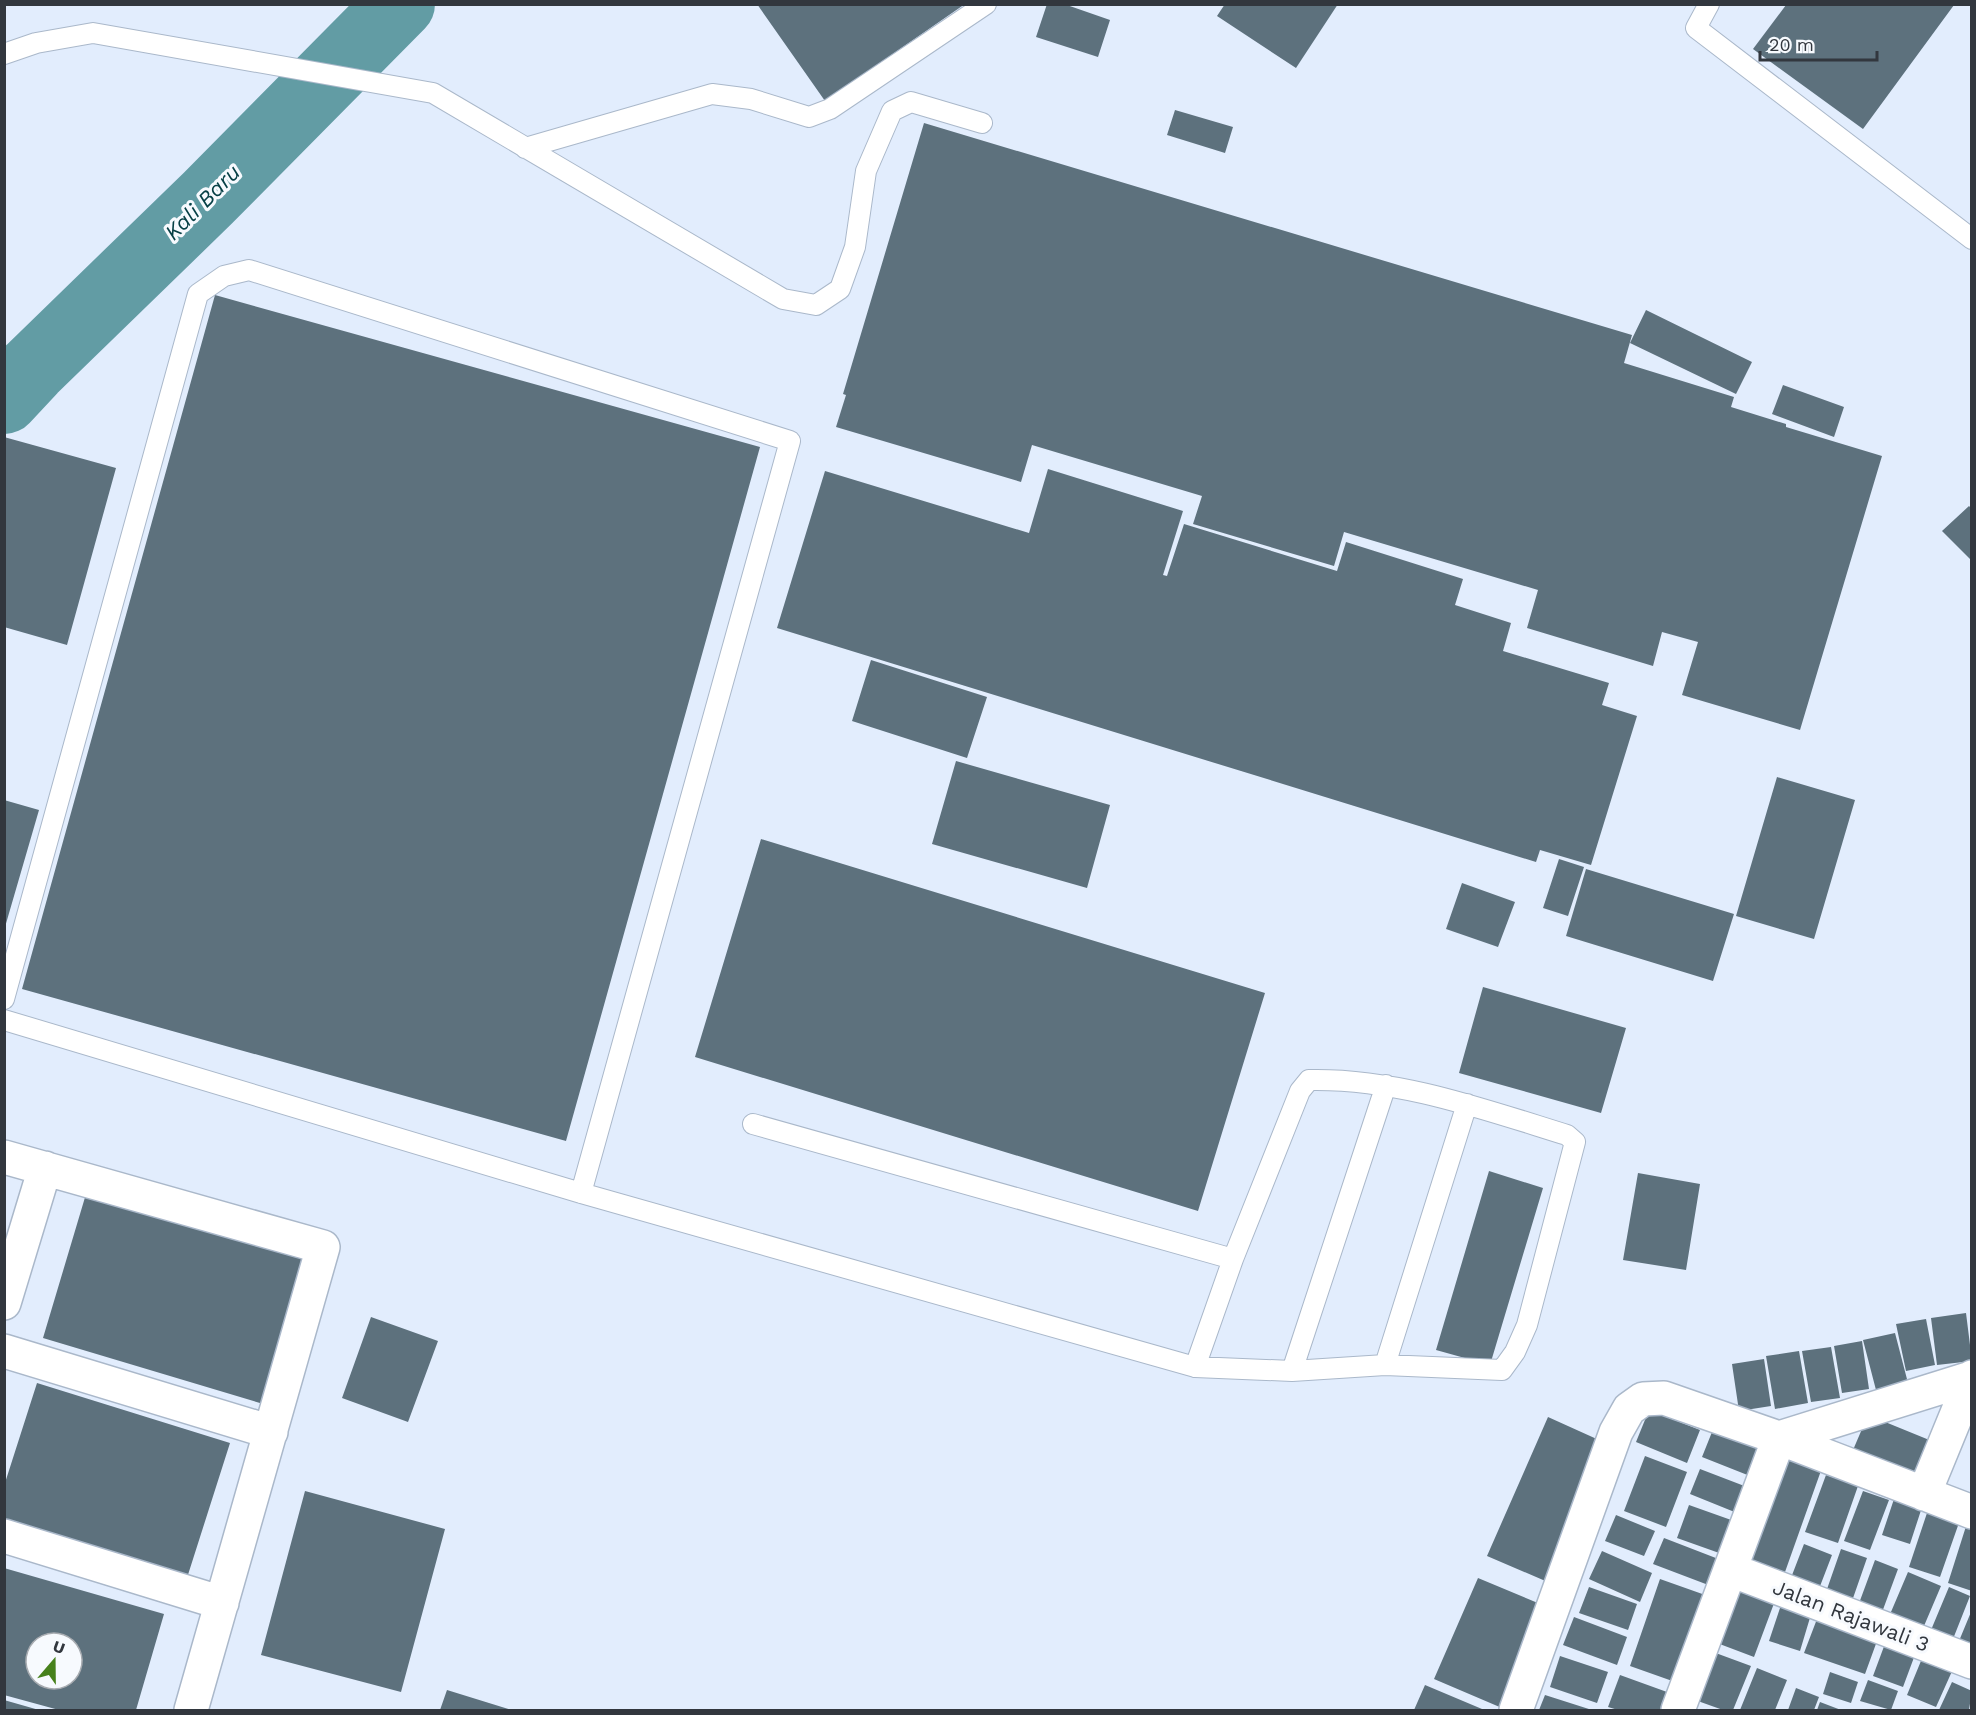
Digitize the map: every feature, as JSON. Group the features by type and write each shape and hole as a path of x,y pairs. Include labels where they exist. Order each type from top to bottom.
{"street":[{"path":"4,1157 323,1247 191,1710"},
{"path":"4,1303 45,1168"},
{"path":"4,1352 271,1432"},
{"path":"1779,1437 1971,1378"},
{"path":"1924,1494 1971,1378"},
{"path":"1516,1710 1616,1432 1629,1409 1643,1399 1665,1398 1779,1437 1971,1512"},
{"path":"1678,1710 1779,1437"},
{"path":"4,1536 222,1603"},
{"name":"Jalan Rajawali 3","path":"1731,1570 1971,1662"}],"lane":[{"path":"525,148 712,94 750,99 809,117 830,109 986,4"},
{"path":"1710,4 1696,28 1971,239"},
{"path":"4,54 36,44 93,33 433,93 783,299 816,305 840,289 855,248 866,171 892,111 911,102 982,123"},
{"path":"4,999 198,294 224,276 249,270 790,441 581,1193"},
{"path":"4,1020 581,1193 1195,1367 1292,1371 1385,1365 1502,1370 1515,1352 1527,1325 1575,1142 1567,1135 1467,1104 1386,1085 1309,1080 1300,1091 1233,1259 1195,1367"},
{"path":"1292,1371 1386,1085"},
{"path":"1385,1365 1467,1104"},
{"path":"753,1124 1233,1259"}],"building":[{"path":"757,4 965,4 825,101"},
{"path":"1047,4 1064,4 1110,20 1098,57 1036,37"},
{"path":"1225,4 1338,4 1296,68 1217,16"},
{"path":"1786,5 1954,5 1863,129 1753,49"},
{"path":"1175,110 1233,127 1225,153 1167,135"},
{"path":"924,123 1632,335 1624,363 1734,397 1731,407 1786,424 1786,427 1882,456 1800,730 1682,695 1698,642 1662,632 1653,666 1527,628 1538,590 1344,532 1334,566 1193,524 1202,496 1032,445 1021,482 836,427 846,395 843,394"},
{"path":"215,295 760,447 566,1141 22,989"},
{"path":"1646,310 1752,362 1736,394 1630,343"},
{"path":"1783,385 1844,407 1834,437 1772,414"},
{"path":"4,437 116,468 67,645 4,627"},
{"path":"1048,469 1183,511 1163,575 1167,576 1184,524 1337,571 1346,542 1463,579 1455,605 1511,623 1503,651 1609,683 1602,705 1637,716 1591,865 1540,850 1536,862 777,628 825,471 1029,533"},
{"path":"1969,506 1972,509 1972,561 1942,531"},
{"path":"871,660 987,697 967,758 852,721"},
{"path":"956,761 1110,805 1087,888 932,844"},
{"path":"1777,777 1855,800 1814,939 1736,916"},
{"path":"4,800 39,810 5,927 4,927"},
{"path":"761,839 1265,993 1198,1211 695,1057"},
{"path":"1559,859 1584,867 1568,916 1543,908"},
{"path":"1586,869 1734,914 1713,981 1566,936"},
{"path":"1462,883 1515,902 1498,947 1446,929"},
{"path":"1483,987 1626,1028 1601,1113 1459,1073"},
{"path":"1489,1171 1543,1188 1490,1365 1436,1350"},
{"path":"1638,1173 1700,1184 1686,1270 1623,1260"},
{"path":"86,1194 312,1261 270,1406 43,1338"},
{"path":"1966,1313 1972,1361 1937,1365 1931,1318"},
{"path":"371,1317 438,1341 408,1422 342,1398"},
{"path":"1926,1319 1935,1365 1906,1371 1896,1324"},
{"path":"1895,1333 1908,1383 1876,1390 1863,1340"},
{"path":"1862,1341 1869,1389 1842,1393 1834,1346"},
{"path":"1831,1347 1840,1398 1811,1402 1802,1351"},
{"path":"1799,1351 1808,1403 1775,1409 1766,1356"},
{"path":"1764,1359 1771,1406 1739,1411 1732,1364"},
{"path":"37,1383 230,1443 186,1581 4,1524 4,1486"},
{"path":"1649,1410 1700,1430 1687,1463 1636,1442"},
{"path":"1868,1415 1944,1446 1929,1481 1853,1450"},
{"path":"1548,1417 1610,1445 1550,1583 1487,1556"},
{"path":"1716,1422 1764,1441 1750,1476 1702,1457"},
{"path":"1785,1451 1823,1465 1785,1572 1747,1558"},
{"path":"1645,1456 1687,1472 1666,1527 1624,1511"},
{"path":"1700,1469 1747,1487 1737,1513 1690,1494"},
{"path":"1826,1475 1858,1486 1838,1543 1805,1532"},
{"path":"305,1491 445,1529 401,1692 261,1655"},
{"path":"1863,1491 1889,1500 1870,1550 1844,1541"},
{"path":"1896,1493 1924,1501 1910,1544 1882,1535"},
{"path":"1689,1505 1734,1521 1722,1554 1677,1538"},
{"path":"1929,1507 1961,1517 1940,1577 1909,1567"},
{"path":"1616,1515 1655,1531 1644,1556 1605,1541"},
{"path":"1968,1520 1972,1521 1972,1591 1948,1583"},
{"path":"1664,1538 1721,1560 1711,1586 1653,1564"},
{"path":"1804,1544 1832,1555 1817,1594 1789,1583"},
{"path":"1841,1549 1867,1558 1852,1601 1826,1592"},
{"path":"1602,1551 1652,1573 1640,1602 1589,1579"},
{"path":"1875,1560 1898,1569 1881,1615 1858,1606"},
{"path":"4,1568 164,1614 136,1710 59,1710 4,1695"},
{"path":"1908,1572 1941,1586 1921,1633 1888,1619"},
{"path":"1478,1578 1545,1606 1502,1708 1434,1679"},
{"path":"1660,1579 1708,1596 1678,1683 1630,1666"},
{"path":"1738,1584 1776,1598 1754,1657 1717,1643"},
{"path":"1589,1587 1637,1604 1628,1630 1579,1613"},
{"path":"1949,1587 1970,1596 1953,1639 1931,1630"},
{"path":"1782,1602 1812,1611 1800,1651 1769,1641"},
{"path":"1972,1612 1972,1646 1959,1641"},
{"path":"1574,1617 1627,1637 1617,1665 1563,1645"},
{"path":"1817,1619 1877,1641 1865,1674 1804,1653"},
{"path":"1886,1641 1916,1652 1903,1687 1873,1676"},
{"path":"1713,1652 1751,1666 1733,1710 1723,1710 1695,1700"},
{"path":"1560,1656 1608,1672 1597,1703 1550,1687"},
{"path":"1923,1656 1953,1669 1936,1707 1907,1695"},
{"path":"1757,1668 1787,1680 1775,1710 1740,1710"},
{"path":"1830,1672 1858,1682 1851,1703 1823,1694"},
{"path":"1620,1675 1667,1692 1661,1710 1618,1710 1608,1707"},
{"path":"1868,1680 1898,1691 1891,1710 1860,1701"},
{"path":"1952,1682 1972,1691 1969,1710 1939,1710"},
{"path":"1425,1685 1482,1709 1414,1710"},
{"path":"1796,1688 1819,1697 1814,1710 1788,1710"},
{"path":"447,1690 512,1710 440,1710"},
{"path":"1545,1695 1592,1710 1539,1710"},
{"path":"4,1700 39,1710 4,1710"},
{"path":"1820,1702 1841,1710 1817,1710"}],"waterway":[{"name":"Kali Baru","path":"4,399 400,4"}]}
